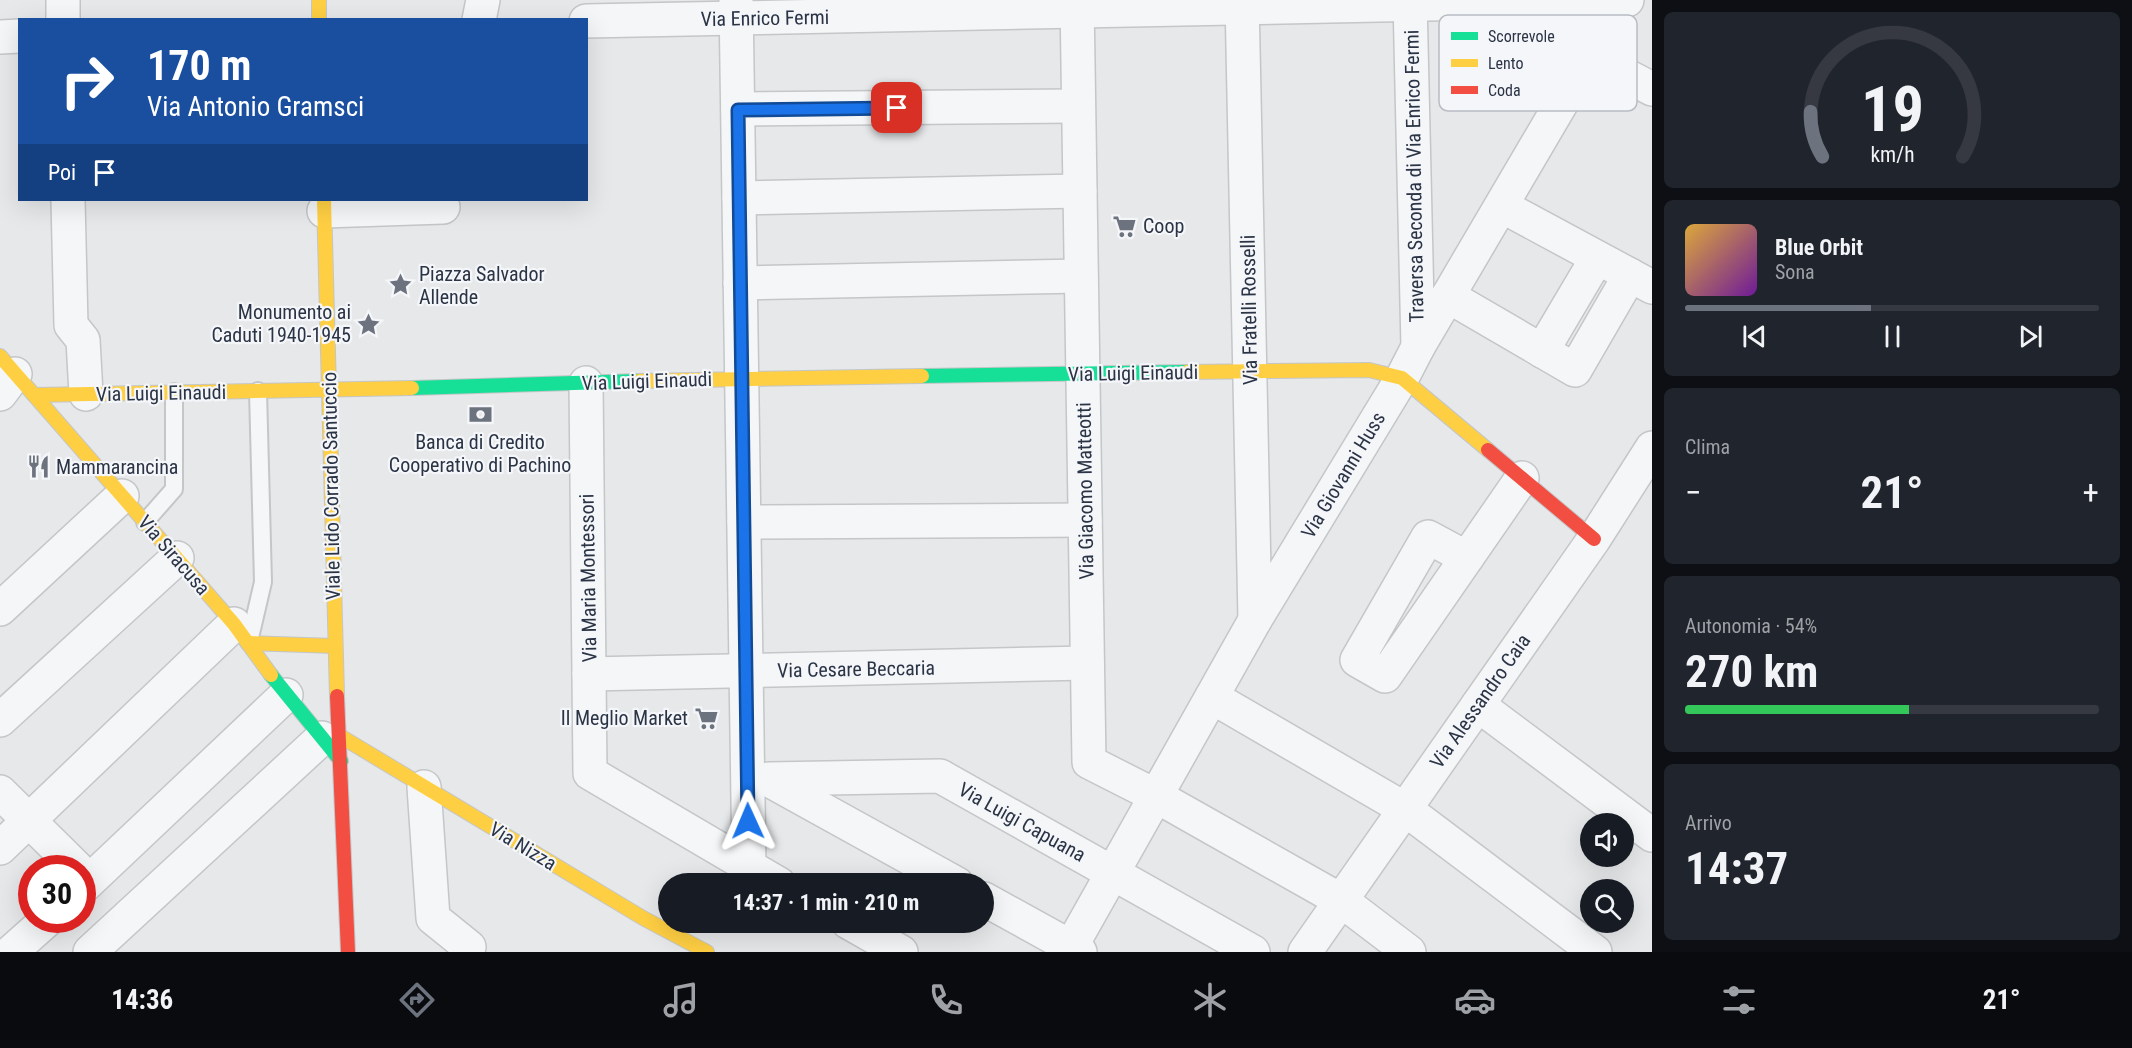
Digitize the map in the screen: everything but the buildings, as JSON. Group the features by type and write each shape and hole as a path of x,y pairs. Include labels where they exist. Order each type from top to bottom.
{"street":[{"path":"63,0 63,18"},
{"path":"319,0 319,18"},
{"path":"479,18 483,0"},
{"path":"578,0 578,18"},
{"name":"Via Giovanni Huss","path":"1613,15 1622,0"},
{"name":"Via Enrico Fermi","path":"588,21 736,10 1627,0"},
{"name":"Traversa Seconda di Via Enrico Fermi","path":"1410,2 1418,347"},
{"name":"Via Fratelli Rosselli","path":"1242,4 1255,620"},
{"name":"Via Giacomo Matteotti","path":"1077,6 1089,762 1156,796"},
{"path":"736,10 747,672 758,777 750,867 760,873"},
{"path":"0,37 18,36"},
{"path":"1637,81 1652,89"},
{"path":"738,110 1078,106"},
{"name":"Via Giovanni Huss","path":"1073,950 1113,873 1255,620 1402,378 1557,111"},
{"path":"739,198 1080,191"},
{"path":"68,201 71,325 83,340 86,394"},
{"path":"324,205 443,207"},
{"name":"Viale Lido Corrado Santuccio","path":"324,205 335,646 334,745 348,952"},
{"path":"1448,296 1575,370 1641,281 1502,206"},
{"path":"1542,351 1597,258"},
{"path":"740,283 1081,276"},
{"name":"Via Luigi Einaudi","path":"12,380 86,394 329,390 742,378 1083,373 1369,370 1402,378"},
{"path":"1402,378 1594,539"},
{"name":"Via Siracusa","path":"12,380 122,496 177,558 241,634 286,695 334,745"},
{"name":"Via Maria Montessori","path":"586,383 590,773 750,867"},
{"name":"Via Alessandro Caia","path":"1305,952 1594,539 1652,448"},
{"path":"1467,558 1428,537 1357,660 1385,676 1467,558 1522,478"},
{"path":"0,609 122,496"},
{"path":"744,522 1085,520"},
{"path":"0,720 177,558"},
{"path":"0,848 241,634 335,646"},
{"name":"Via Cesare Beccaria","path":"589,674 1087,663"},
{"path":"96,866 286,695"},
{"path":"1212,697 1405,809 1595,952"},
{"path":"1478,705 1652,835"},
{"path":"91,952 127,918 334,745"},
{"name":"Via Nizza","path":"334,745 424,787 643,918 707,952"},
{"name":"Via Luigi Capuana","path":"758,777 940,776 1253,952"},
{"path":"758,777 937,873"},
{"path":"424,787 433,918 469,947"},
{"path":"0,792 61,855"},
{"path":"1156,796 1342,901 1409,952"},
{"path":"96,890 127,918"},
{"path":"994,905 1073,950"},
{"path":"11,952 32,933"},
{"path":"867,933 901,952"}],"lane":[{"path":"241,634 263,582 258,391"},
{"path":"145,522 174,489 174,392"}],"traffic: fast":[{"path":"922,376 1187,372"},
{"path":"412,388 639,381"},
{"path":"271,675 341,761"}],"traffic: slow":[{"path":"319,0 319,18"},
{"path":"324,201 337,696"},
{"path":"0,356 234,624 271,675"},
{"path":"1187,372 1369,370 1402,378 1488,450"},
{"path":"639,381 922,376"},
{"path":"34,395 412,388"},
{"path":"248,643 335,646"},
{"path":"340,736 643,918 707,952"}],"traffic: jam":[{"path":"1488,450 1594,539"},
{"path":"337,696 348,952"}],"place":[{"name":"Coop","path":"1125,226"},
{"name":"Piazza Salvador Allende","path":"401,285"},
{"name":"Monumento ai Caduti 1940-1945","path":"369,324"},
{"name":"Banca di Credito Cooperativo di Pachino","path":"480,414"},
{"name":"Mammarancina","path":"38,467"},
{"name":"Il Meglio Market","path":"706,718"}],"route":[{"path":"748,821 738,110 897,108"}]}
